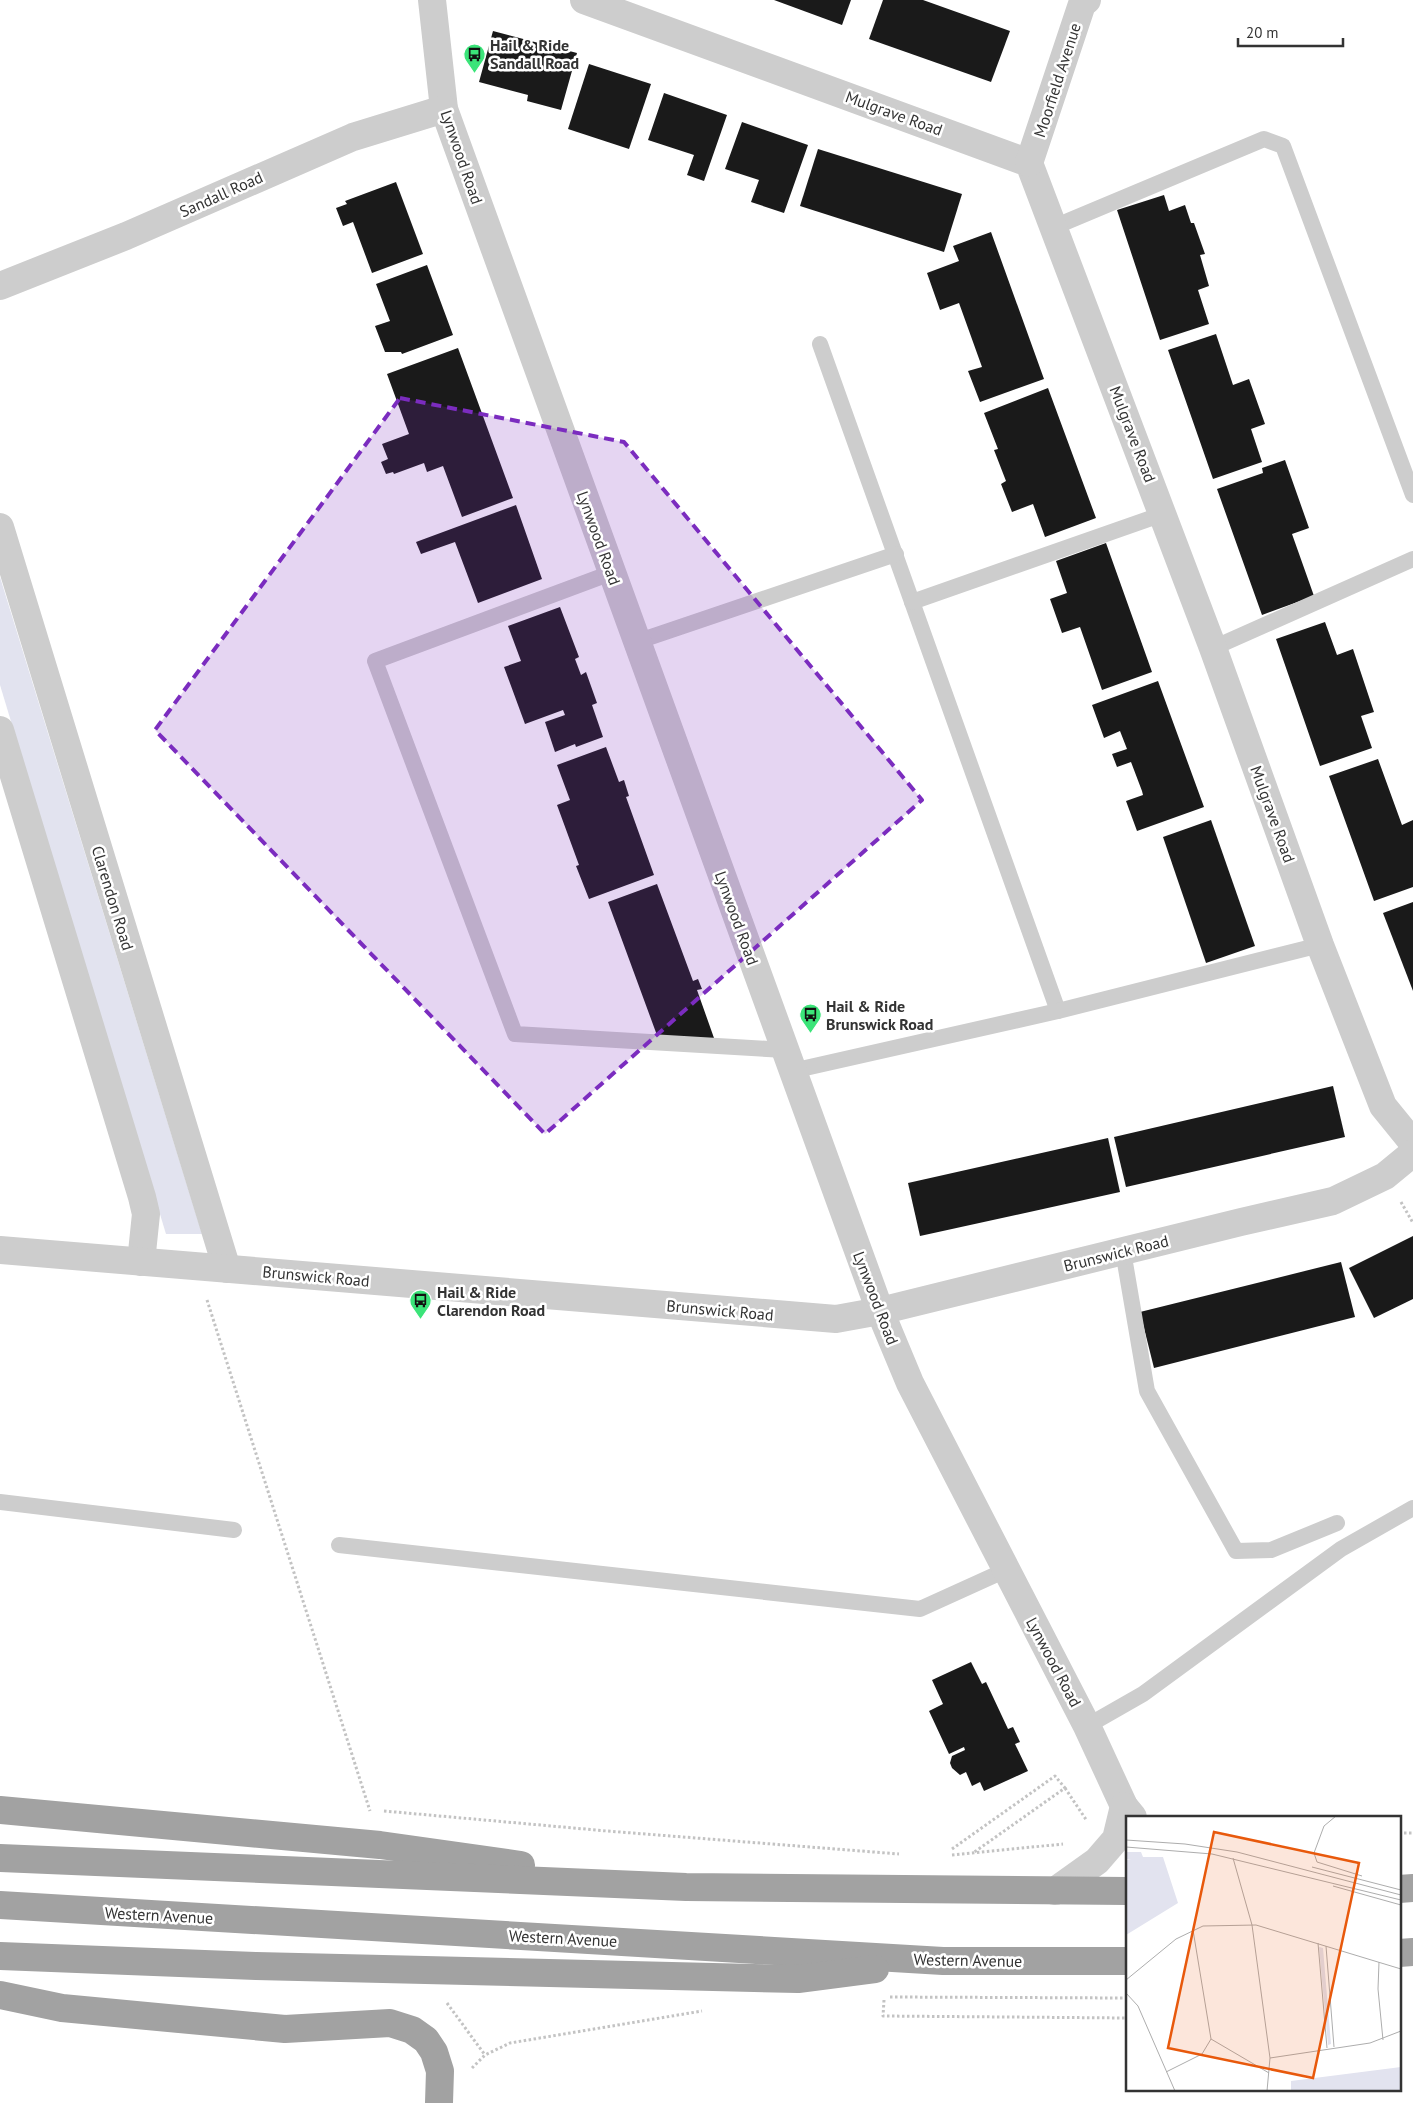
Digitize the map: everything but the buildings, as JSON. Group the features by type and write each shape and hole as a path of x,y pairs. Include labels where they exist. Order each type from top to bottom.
{"highway":[{"path":"0,1810 380,1845 686,1887"},
{"path":"0,1858 686,1887 1126,1891"},
{"path":"1400,1889 1413,1888"},
{"name":"Western Avenue","path":"0,1905 943,1961 1126,1961"},
{"path":"1400,1954 1413,1952"},
{"path":"0,1956 246,1965 798,1979 943,1961"},
{"path":"0,1995 62,2008 285,2029 390,2023 412,2030 426,2040 434,2052 440,2071 439,2103"}],"street":[{"name":"Lynwood Road","path":"432,0 444,109 880,1312 910,1383 1129,1811"},
{"name":"Mulgrave Road","path":"584,0 1029,163 1214,648 1320,945 1383,1106 1413,1144"},
{"name":"Moorfield Avenue","path":"1029,163 1082,4 1087,0"},
{"name":"Sandall Road","path":"0,286 126,236 352,137 444,109"},
{"name":"Clarendon Road","path":"0,527 227,1269"},
{"path":"0,730 142,1196 146,1214 142,1262"},
{"name":"Brunswick Road","path":"0,1250 836,1319 880,1312 1241,1222 1333,1202 1384,1176 1413,1153"},
{"name":"Lynwood Road","path":"1055,1890 1098,1861 1116,1840 1126,1818"}],"lane":[{"path":"1054,227 1264,138 1283,146 1413,495"},
{"path":"820,344 1058,1011"},
{"path":"912,602 1163,514"},
{"path":"636,642 896,554"},
{"path":"1214,648 1413,559"},
{"path":"611,573 375,661 515,1034 789,1061 1058,1011 1320,945"},
{"path":"1123,1251 1147,1391 1236,1551 1271,1550 1337,1522"},
{"path":"0,1502 234,1530"},
{"path":"1087,1726 1143,1694 1341,1549 1413,1508"},
{"path":"338,1545 920,1609 1006,1570"}],"path":[{"path":"196,1267 369,1809"},
{"path":"952,1848 1055,1776 1089,1824"},
{"path":"972,1854 1065,1788"},
{"path":"359,1808 626,1833 908,1855"},
{"path":"1400,1833 1413,1833"},
{"path":"945,1855 972,1854 1066,1843"},
{"path":"1126,1998 884,1997 883,2016 1126,2018"},
{"path":"447,2005 485,2054"},
{"path":"469,2071 485,2054 510,2043 700,2011"}],"highlighted area":[{"path":"400,398 624,442 922,800 545,1134 155,730"}],"shaded area":[{"path":"0,577 202,1234 166,1234 0,685"}],"place":[{"name":"Hail & Ride Sandall Road","path":"474,73"},
{"name":"Hail & Ride Brunswick Road","path":"810,1034"},
{"name":"Hail & Ride Clarendon Road","path":"421,1320"}]}
